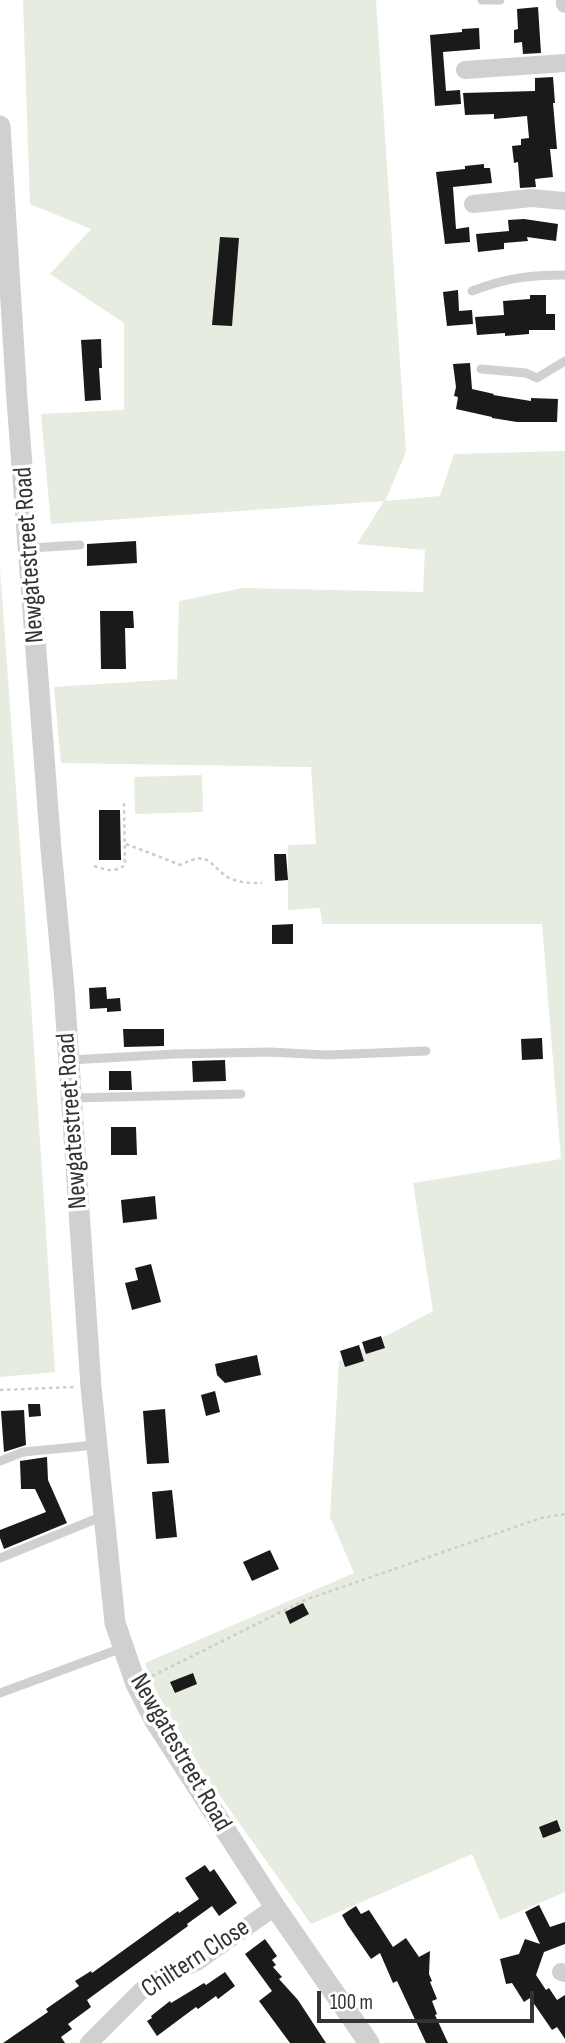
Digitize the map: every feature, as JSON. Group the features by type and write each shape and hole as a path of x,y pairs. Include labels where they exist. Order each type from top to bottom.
{"street":[{"path":"465,70 565,63"},
{"name":"Newgatestreet Road","path":"0,126 91,1387 115,1623 136,1684 155,1721 275,1907 369,2043"},
{"path":"473,204 531,198 565,201"},
{"name":"Chiltern Close","path":"89,2043 152,1983 198,1961 275,1907"}],"lane":[{"path":"482,0 500,0"},
{"path":"472,291 520,276 565,275"},
{"path":"481,369 526,373 537,378 565,361"},
{"path":"30,548 80,545"},
{"path":"69,1060 175,1054 270,1052 327,1055 426,1051"},
{"path":"71,1098 241,1094"},
{"path":"0,1461 23,1452 96,1445"},
{"path":"0,1558 103,1516"},
{"path":"0,1693 122,1648"}],"path":[{"path":"94,866 107,871 118,870 125,865 124,803"},
{"path":"126,844 181,865 190,860 211,861 228,877 238,881 262,883"},
{"path":"0,1390 91,1387"},
{"path":"136,1684 305,1600 541,1518 565,1514"}],"shaded area":[{"path":"23,0 376,0 406,452 385,501 440,496 454,454 565,451 565,1892 500,1920 472,1854 311,1924 203,1772 155,1689 145,1663 354,1573 330,1517 339,1361 433,1311 413,1183 561,1159 542,924 322,924 320,908 288,910 288,845 316,844 311,767 61,763 54,687 177,679 179,601 243,588 423,592 425,550 357,544 384,501 51,524 41,414 124,410 124,323 50,274 91,229 30,204"},
{"path":"0,568 55,1372 0,1377"},
{"path":"202,775 203,812 135,814 134,777"}],"building":[{"path":"538,7 541,53 523,54 522,42 514,43 514,30 518,29 517,9"},
{"path":"479,28 480,49 443,52 446,91 460,90 461,104 435,106 430,35"},
{"path":"553,77 557,149 550,149 553,177 535,179 536,187 520,188 518,162 514,163 512,146 521,145 521,139 529,138 527,116 494,119 494,114 465,115 463,93 535,91 535,78"},
{"path":"484,164 484,168 490,168 492,183 453,187 456,229 469,227 470,242 445,244 436,172"},
{"path":"524,219 558,224 556,241 527,237 528,241 504,243 504,249 478,252 476,234 509,231 508,220"},
{"path":"220,237 239,238 232,326 212,325"},
{"path":"458,290 459,311 472,310 473,324 447,326 443,292"},
{"path":"530,295 546,295 546,314 555,314 555,330 529,330 529,334 505,336 505,333 477,335 475,317 504,315 503,301 530,299"},
{"path":"101,339 101,400 85,401 81,340"},
{"path":"470,363 472,389 531,401 531,398 558,399 557,422 517,422 456,409 458,397 454,396 456,387 453,364"},
{"path":"136,541 137,563 87,566 87,544"},
{"path":"100,611 133,611 134,628 125,628 126,669 101,669"},
{"path":"99,810 120,810 121,860 99,860"},
{"path":"274,854 286,854 288,880 275,881"},
{"path":"293,924 293,944 272,944 272,925"},
{"path":"106,987 107,999 120,998 121,1011 90,1009 89,988"},
{"path":"123,1029 164,1029 164,1046 124,1047"},
{"path":"542,1038 543,1059 522,1060 521,1039"},
{"path":"225,1060 226,1081 193,1082 192,1061"},
{"path":"109,1071 131,1071 132,1090 109,1090"},
{"path":"111,1127 136,1127 137,1155 111,1155"},
{"path":"155,1196 157,1219 123,1223 121,1200"},
{"path":"151,1264 161,1302 132,1310 125,1283 138,1280 135,1268"},
{"path":"381,1336 385,1348 366,1354 362,1342"},
{"path":"359,1345 364,1361 345,1367 340,1351"},
{"path":"257,1355 261,1375 225,1383 217,1375 215,1364"},
{"path":"215,1391 220,1412 206,1416 201,1395"},
{"path":"28,1404 40,1404 41,1416 29,1417"},
{"path":"165,1409 169,1463 147,1464 143,1411"},
{"path":"24,1410 26,1445 4,1452 1,1411"},
{"path":"47,1457 48,1480 67,1523 4,1549 0,1530 46,1512 35,1489 21,1489 20,1461"},
{"path":"172,1490 177,1537 156,1539 152,1492"},
{"path":"270,1550 279,1569 252,1581 243,1562"},
{"path":"303,1603 309,1614 290,1624 285,1612"},
{"path":"193,1673 197,1684 175,1693 170,1682"},
{"path":"557,1820 561,1831 543,1838 539,1827"},
{"path":"205,1865 210,1872 214,1869 237,1903 219,1916 212,1906 87,2000 91,2007 68,2024 72,2029 61,2037 65,2043 3,2043 48,2012 46,2009 79,1986 75,1981 91,1971 92,1973 199,1899 185,1878"},
{"path":"539,1905 550,1927 565,1922 565,1944 544,1952 536,1975 557,2000 565,1995 565,2039 557,2027 552,2030 530,1998 524,2002 512,1983 506,1984 500,1959 519,1954 525,1939 540,1944 525,1912"},
{"path":"356,1906 361,1914 369,1910 393,1947 406,1938 419,1957 430,1951 430,1982 437,1999 432,2001 437,2014 435,2015 448,2043 426,2043 397,1981 393,1983 380,1953 371,1959 342,1915"},
{"path":"265,1939 277,1956 272,1960 276,1965 273,1967 282,1977 279,1979 298,2000 326,2043 290,2043 259,2001 272,1991 245,1954"},
{"path":"225,1972 235,1986 218,1999 216,1996 198,2009 196,2007 157,2036 147,2021 151,2016 170,2001 171,2003 204,1983 206,1985"}]}
